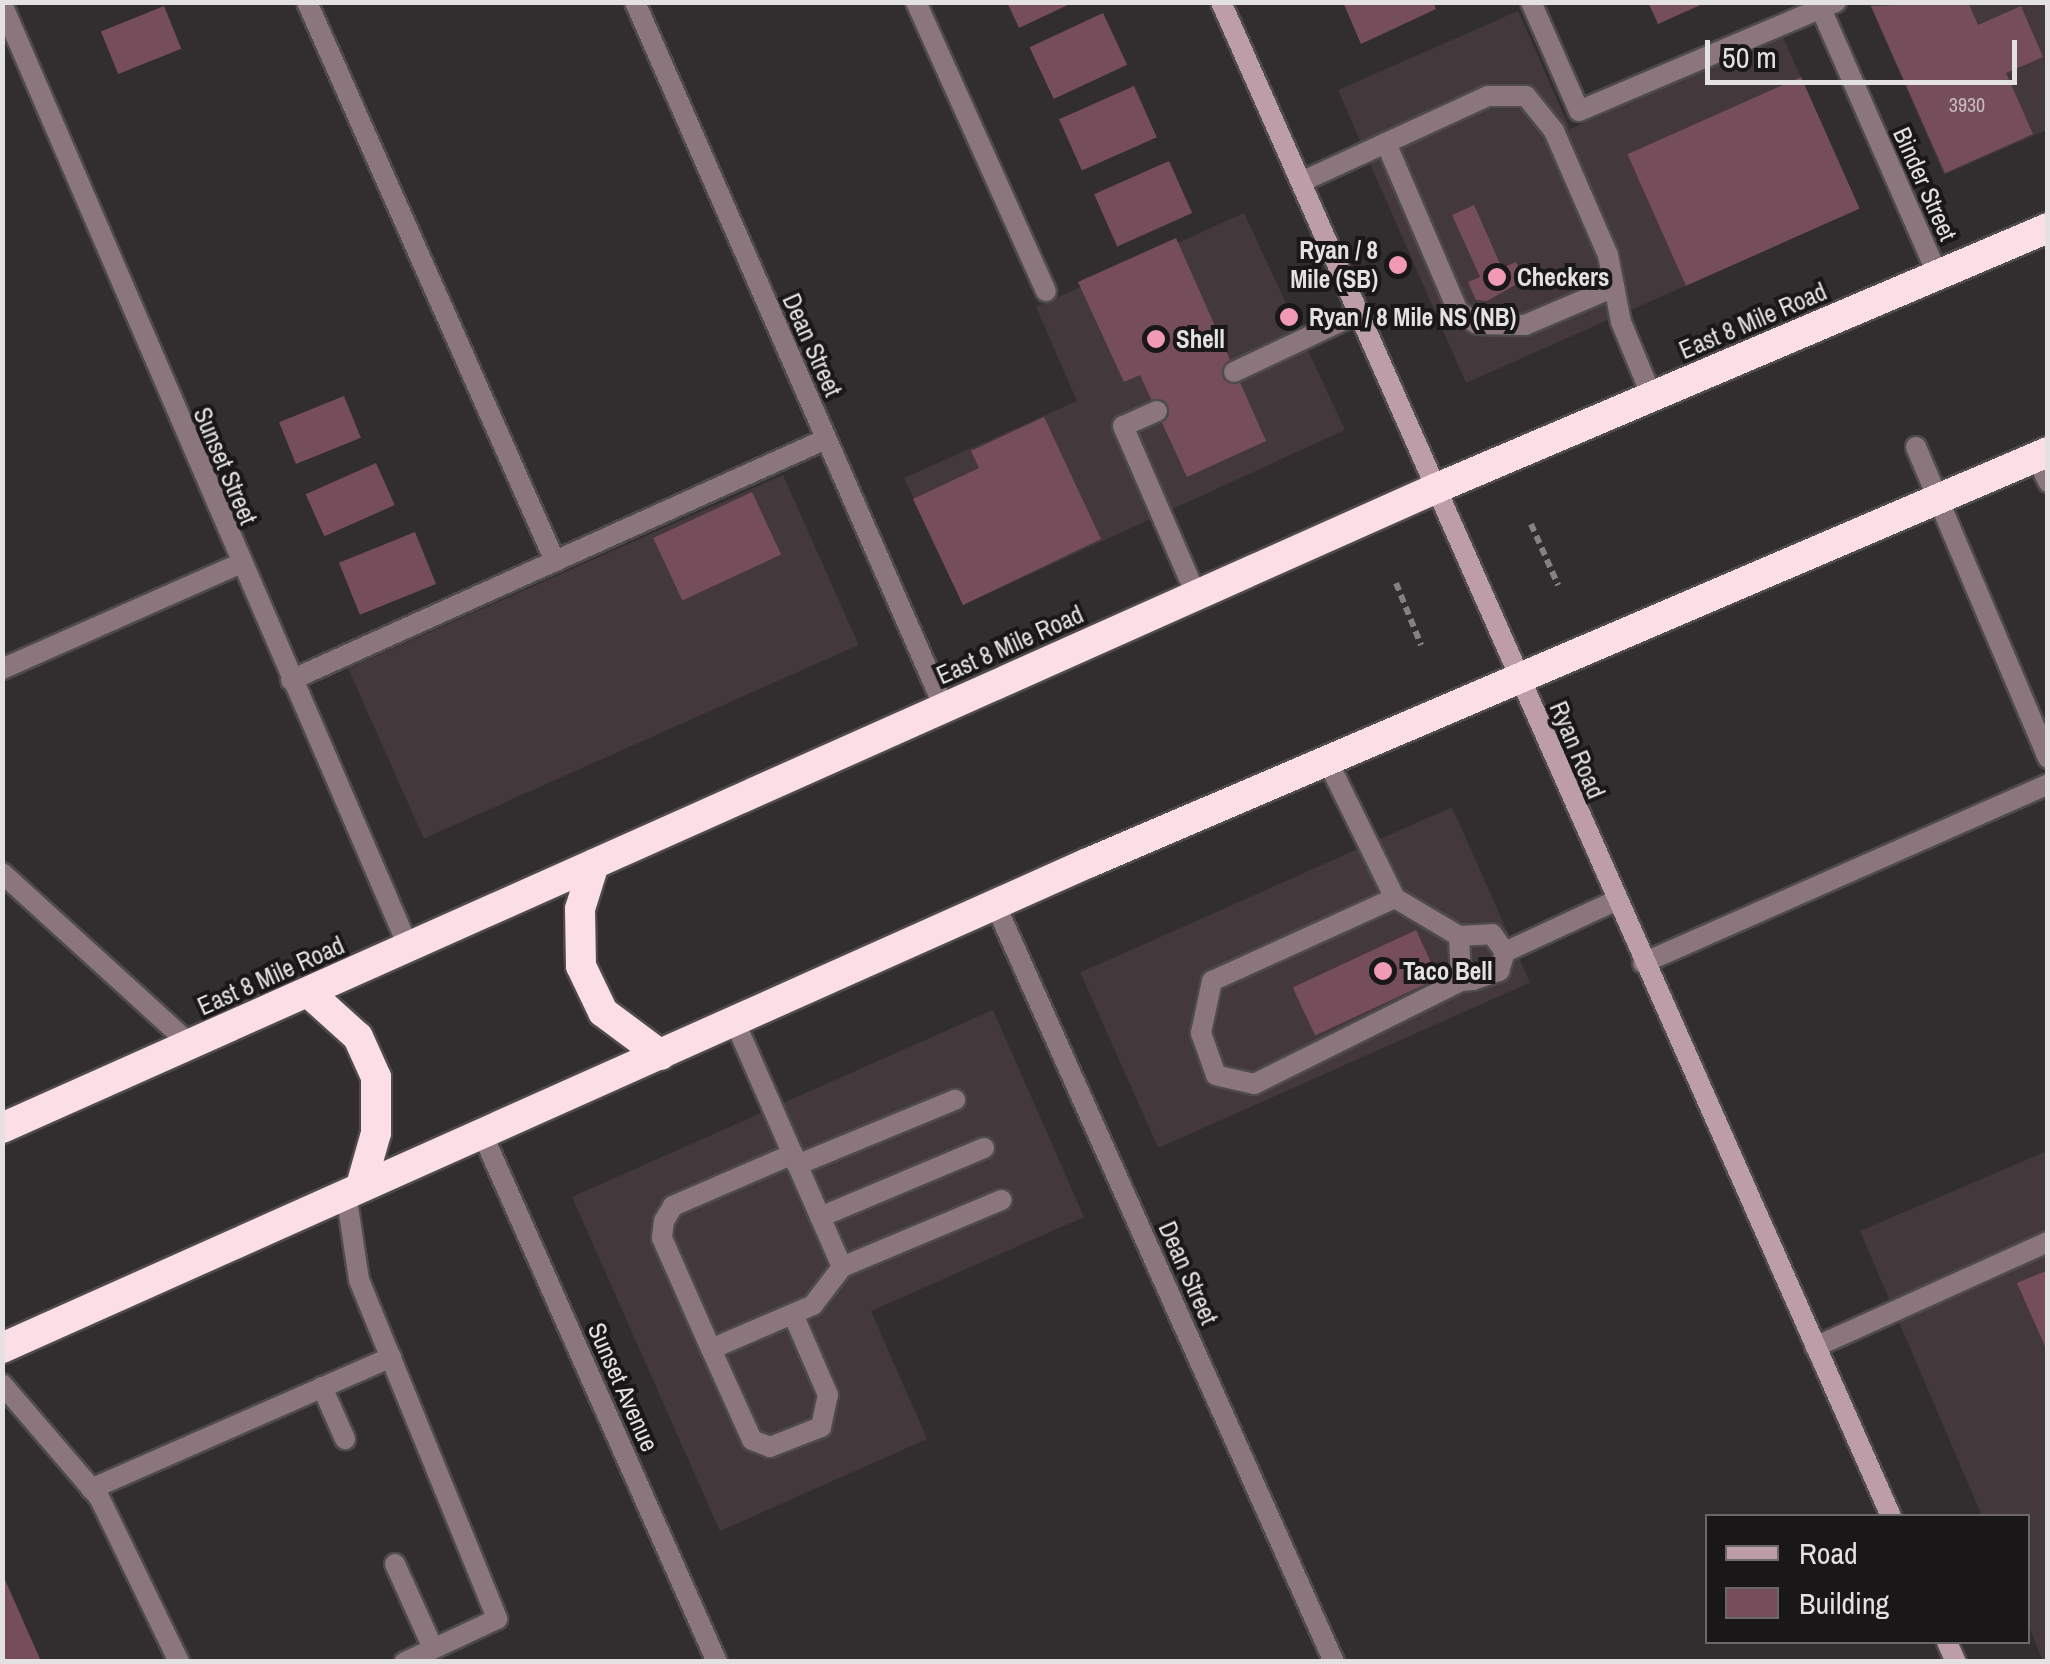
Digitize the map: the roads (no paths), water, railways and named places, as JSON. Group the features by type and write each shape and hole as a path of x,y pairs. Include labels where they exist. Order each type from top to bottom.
{"highway":[{"name":"East 8 Mile Road","path":"2,1128 1437,488 2048,228"},
{"path":"2,1348 1518,676 1937,498 2044,463"},
{"path":"594,864 580,909 581,966 603,1012 661,1055"},
{"path":"308,992 358,1037 376,1076 376,1132 354,1190"}],"main road":[{"name":"Ryan Road","path":"1221,2 1437,488 1642,964 1890,1514"}],"street":[{"path":"308,2 555,561"},
{"name":"Dean Street","path":"635,2 944,707"},
{"path":"916,2 1046,291"},
{"path":"1531,2 1579,112 1825,5"},
{"name":"Sunset Street","path":"2,4 239,564 408,946"},
{"name":"Binder Street","path":"1825,5 1938,275"},
{"path":"1301,182 1507,91 1539,106 1554,131 1652,397"},
{"path":"1386,143 1458,311 1477,324 1524,325 1614,287"},
{"path":"1234,372 1358,312"},
{"path":"1157,410 1123,426 1196,595"},
{"path":"291,680 826,439"},
{"path":"1916,447 2048,758"},
{"path":"2,669 239,564"},
{"path":"1326,760 1395,898 1458,936 1492,934 1506,952"},
{"path":"1642,964 2048,784"},
{"path":"2,873 192,1044"},
{"path":"1395,898 1212,980 1201,1033 1216,1074 1254,1084 1461,981 1499,971 1506,952 1615,901"},
{"name":"Dean Street","path":"996,906 1334,1662"},
{"path":"1458,936 1461,981"},
{"path":"735,1022 842,1267"},
{"path":"792,1314 828,1395 821,1427 770,1447 752,1440 662,1238 664,1222 673,1206 955,1100"},
{"name":"Sunset Avenue","path":"482,1133 717,1662"},
{"path":"820,1217 984,1148"},
{"path":"354,1190 359,1280 498,1619 405,1662"},
{"path":"711,1349 813,1305 842,1267 1000,1200"},
{"path":"1815,1347 2048,1242"},
{"path":"92,1490 391,1357"},
{"path":"2,1384 92,1490 179,1662"},
{"path":"322,1387 345,1439"},
{"path":"394,1564 433,1648"}],"place":[{"name":"Ryan / 8 Mile (SB)","path":"1398,265"},
{"name":"Checkers","path":"1497,277"},
{"name":"Ryan / 8 Mile NS (NB)","path":"1289,317"},
{"name":"Shell","path":"1156,339"},
{"name":"Taco Bell","path":"1383,971"}]}
